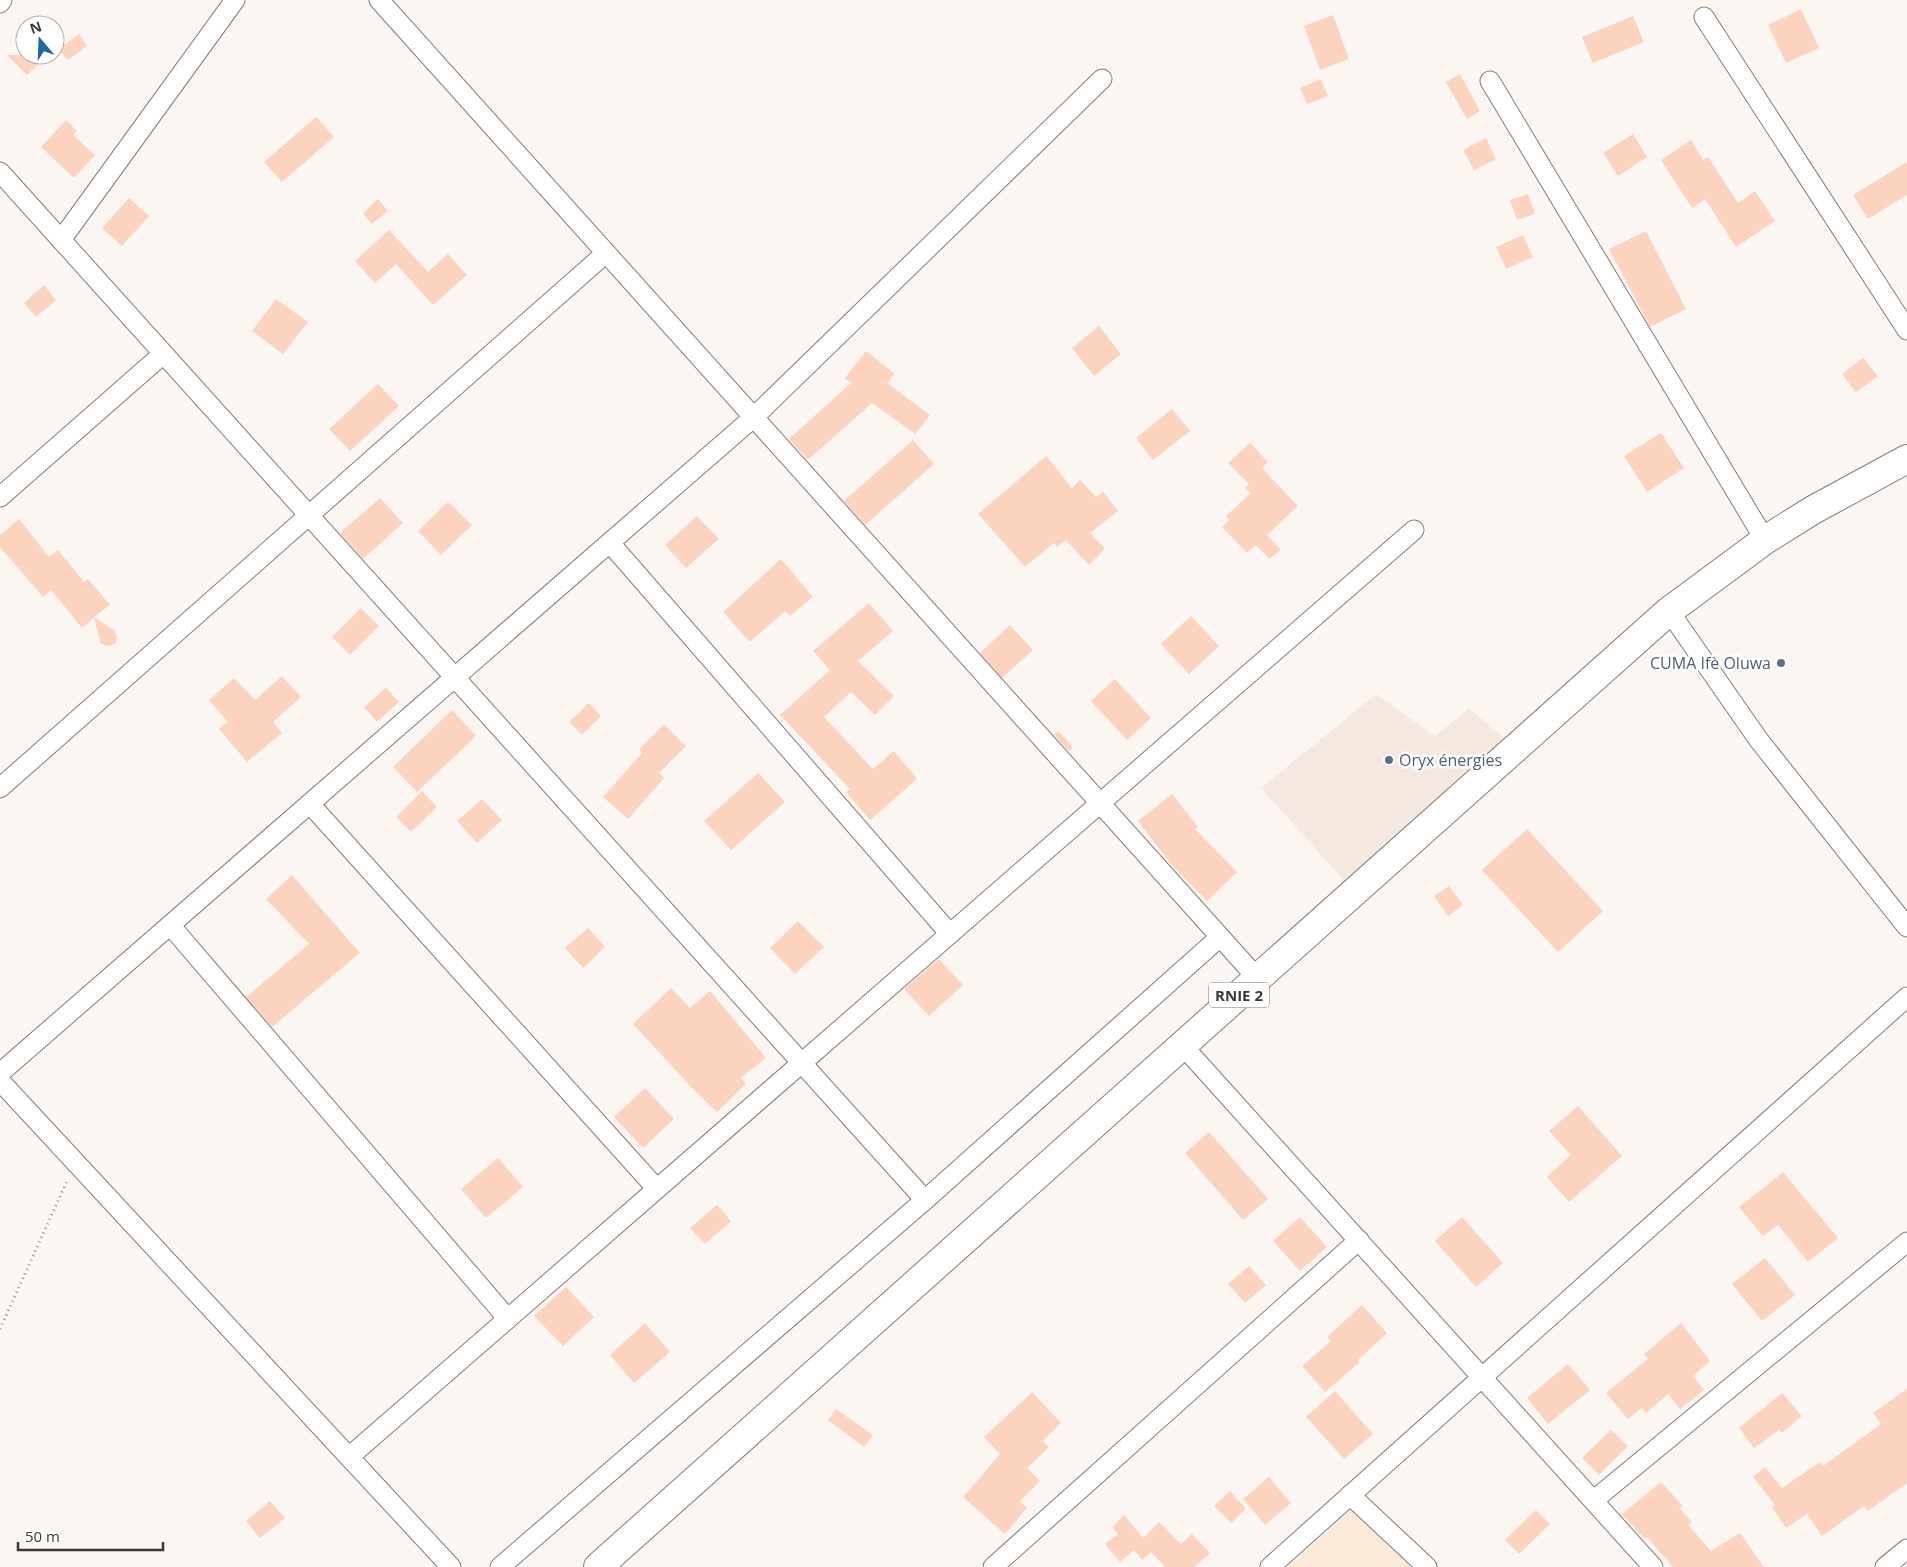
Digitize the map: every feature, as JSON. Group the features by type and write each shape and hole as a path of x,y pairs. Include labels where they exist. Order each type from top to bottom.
{"main road":[{"name":"RNIE 2","path":"598,1567 1669,611 1765,540 1814,510 1907,459"}],"street":[{"path":"61,240 235,0"},
{"path":"379,0 1258,979"},
{"path":"1704,17 1907,330"},
{"path":"0,1074 754,417 1102,79"},
{"path":"1490,82 1765,540"},
{"path":"0,172 926,1200"},
{"path":"0,788 606,253"},
{"path":"2,491 163,354"},
{"path":"349,1457 1414,530"},
{"path":"610,542 950,934"},
{"path":"1669,611 1758,739 1907,927"},
{"path":"310,804 657,1189"},
{"path":"170,925 508,1320"},
{"path":"500,1567 926,1200 1220,937"},
{"path":"1270,1567 1907,997"},
{"path":"1183,1046 1653,1567"},
{"path":"0,1080 451,1567"},
{"path":"993,1567 1359,1240"},
{"path":"1594,1500 1907,1242"},
{"path":"1350,1495 1427,1567"},
{"path":"1885,1567 1907,1549"}],"path":[{"path":"0,1328 76,1162"}],"shaded area":[{"path":"1376,694 1435,736 1469,708 1507,740 1346,883 1261,788"},
{"path":"1353,1508 1414,1567 1289,1567"}],"building":[{"path":"1801,9 1819,48 1786,63 1768,25"},
{"path":"1333,15 1349,59 1320,70 1304,26"},
{"path":"1633,16 1644,42 1593,63 1582,37"},
{"path":"79,34 87,46 68,60 65,57 65,44"},
{"path":"7,55 15,55 15,63"},
{"path":"17,65 38,65 27,75"},
{"path":"1460,74 1480,111 1467,119 1446,82"},
{"path":"1321,79 1328,96 1307,104 1300,88"},
{"path":"316,117 334,137 282,182 264,162"},
{"path":"66,120 77,131 73,135 95,155 74,178 41,147"},
{"path":"1633,134 1647,157 1618,176 1603,153"},
{"path":"1486,138 1496,159 1474,170 1463,150"},
{"path":"1691,140 1703,160 1708,157 1738,203 1755,191 1775,221 1736,247 1705,199 1692,208 1661,160"},
{"path":"1907,162 1907,195 1868,219 1853,195"},
{"path":"1528,194 1535,214 1517,220 1510,200"},
{"path":"129,198 149,216 122,246 102,228"},
{"path":"378,199 388,211 372,224 363,213"},
{"path":"389,230 428,272 448,254 467,275 433,305 396,264 375,283 355,261"},
{"path":"1646,231 1686,309 1650,327 1609,249"},
{"path":"1523,235 1533,257 1506,269 1496,247"},
{"path":"44,285 56,300 36,317 24,303"},
{"path":"276,299 308,322 283,354 252,331"},
{"path":"1099,326 1121,354 1094,376 1072,348"},
{"path":"866,351 895,374 887,383 930,415 915,434 872,403 808,460 789,439 851,383 845,378"},
{"path":"1863,358 1878,376 1856,392 1842,374"},
{"path":"378,384 399,406 350,451 329,429"},
{"path":"1172,409 1190,431 1153,460 1136,438"},
{"path":"1661,433 1684,468 1647,492 1624,456"},
{"path":"913,440 934,464 865,525 844,501"},
{"path":"1250,443 1268,462 1262,468 1298,506 1267,535 1281,550 1269,559 1256,545 1247,553 1222,527 1229,520 1226,516 1251,493 1245,488 1249,484 1228,463"},
{"path":"1046,456 1072,488 1080,480 1096,497 1103,492 1118,511 1090,533 1105,549 1089,565 1066,540 1057,547 1054,543 1025,567 978,514"},
{"path":"380,498 403,523 363,559 340,533"},
{"path":"448,502 472,525 441,555 418,531"},
{"path":"697,516 719,539 686,568 665,545"},
{"path":"19,519 49,557 58,550 84,582 88,579 110,605 94,617 115,631 117,637 115,644 108,646 101,644 94,618 82,628 51,590 43,597 0,547 0,535"},
{"path":"781,559 813,597 790,616 785,611 750,642 723,612"},
{"path":"869,603 893,631 858,661 894,696 875,715 851,692 824,717 873,769 894,751 917,779 870,820 846,792 850,789 780,715 830,670 813,651"},
{"path":"361,608 379,626 350,655 332,637"},
{"path":"1191,616 1219,646 1189,674 1161,644"},
{"path":"1010,625 1033,650 1002,678 980,653"},
{"path":"282,676 301,697 273,722 282,733 247,762 219,729 228,722 209,700 234,678 255,700"},
{"path":"1115,679 1151,718 1127,740 1091,701"},
{"path":"386,688 399,702 377,722 364,707"},
{"path":"589,703 601,716 582,735 569,722"},
{"path":"452,710 476,736 417,792 393,767"},
{"path":"664,724 686,746 659,773 664,778 628,819 603,797 642,753 639,749"},
{"path":"1058,731 1073,747 1069,751 1054,735"},
{"path":"758,773 785,802 731,850 704,821"},
{"path":"422,791 437,807 411,832 396,817"},
{"path":"1172,794 1198,827 1195,829 1237,872 1207,901 1171,864 1138,821"},
{"path":"482,799 502,820 477,843 457,821"},
{"path":"1527,829 1603,911 1558,952 1482,870"},
{"path":"292,875 360,953 272,1027 246,997 309,944 266,899"},
{"path":"1449,886 1463,905 1448,916 1434,896"},
{"path":"798,921 824,947 795,974 770,948"},
{"path":"588,928 605,947 583,968 565,948"},
{"path":"939,959 963,985 929,1016 904,989"},
{"path":"671,988 690,1008 710,991 766,1058 741,1078 746,1084 717,1112 692,1088 633,1024"},
{"path":"645,1088 674,1119 643,1148 614,1117"},
{"path":"1578,1106 1622,1156 1569,1202 1547,1177 1571,1155 1549,1131"},
{"path":"1209,1132 1268,1199 1243,1220 1185,1153"},
{"path":"498,1158 523,1187 486,1218 461,1189"},
{"path":"1783,1172 1838,1238 1808,1262 1778,1225 1763,1236 1739,1207"},
{"path":"717,1205 731,1221 705,1244 690,1228"},
{"path":"1300,1217 1327,1247 1300,1271 1273,1241"},
{"path":"1462,1217 1503,1263 1476,1287 1435,1241"},
{"path":"1765,1258 1795,1295 1762,1321 1732,1284"},
{"path":"1249,1266 1266,1285 1245,1303 1228,1284"},
{"path":"566,1287 594,1317 563,1346 534,1316"},
{"path":"1362,1305 1387,1333 1358,1360 1360,1362 1325,1392 1302,1366 1331,1341 1327,1337"},
{"path":"645,1323 670,1352 634,1383 610,1355"},
{"path":"1681,1323 1710,1361 1693,1376 1704,1390 1680,1409 1668,1394 1646,1413 1642,1408 1628,1419 1606,1393 1648,1359 1644,1354"},
{"path":"1568,1364 1590,1390 1548,1424 1527,1398"},
{"path":"1907,1389 1907,1483 1868,1511 1864,1506 1822,1536 1807,1514 1786,1528 1772,1507 1775,1505 1753,1477 1765,1467 1782,1488 1820,1462 1823,1466 1881,1424 1873,1413"},
{"path":"1335,1391 1373,1434 1344,1459 1306,1417"},
{"path":"1032,1392 1061,1423 1043,1441 1049,1447 1027,1468 1040,1481 1020,1501 1027,1508 1005,1534 963,1497 1000,1454 984,1437"},
{"path":"1782,1393 1802,1416 1782,1433 1779,1430 1754,1448 1739,1428"},
{"path":"836,1409 873,1435 864,1447 828,1420"},
{"path":"1611,1430 1628,1446 1599,1475 1582,1458"},
{"path":"1269,1477 1291,1503 1265,1525 1243,1499"},
{"path":"1661,1482 1683,1506 1679,1508 1692,1522 1688,1525 1711,1551 1740,1533 1764,1567 1673,1567 1647,1537 1645,1539 1622,1514"},
{"path":"1230,1491 1246,1509 1231,1523 1214,1506"},
{"path":"270,1501 285,1518 260,1538 246,1521"},
{"path":"1536,1510 1550,1524 1519,1554 1505,1540"},
{"path":"1124,1515 1143,1538 1159,1522 1181,1544 1192,1534 1210,1553 1194,1567 1165,1567 1151,1552 1142,1560 1134,1550 1120,1562 1105,1544 1118,1534 1112,1527"}],"place":[{"name":"CUMA Ifè Oluwa","path":"1781,663"},
{"name":"Oryx énergies","path":"1389,760"}]}
